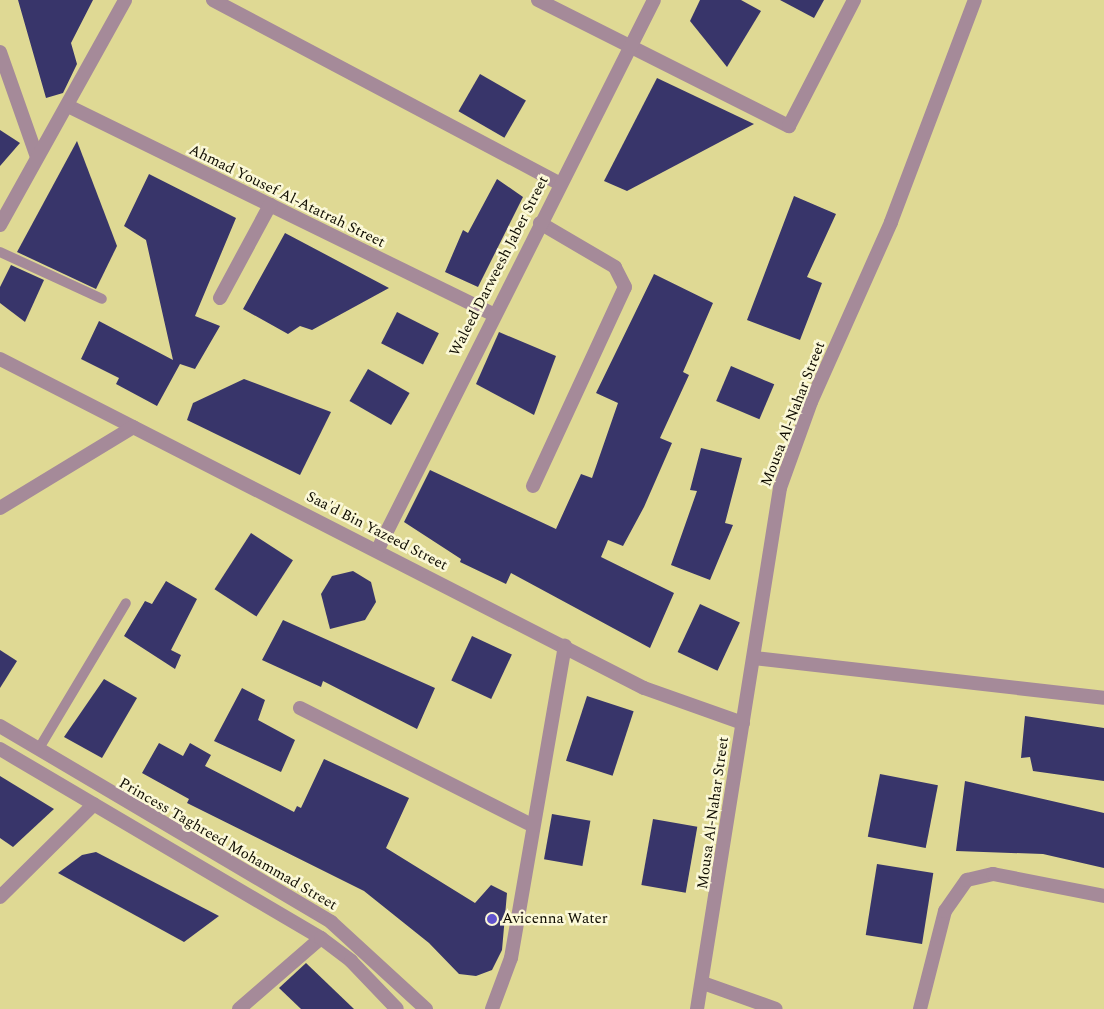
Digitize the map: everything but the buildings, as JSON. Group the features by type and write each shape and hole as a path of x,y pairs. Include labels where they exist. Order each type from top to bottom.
{"street":[{"path":"0,224 126,0"},
{"path":"213,0 559,183"},
{"path":"538,0 789,126 854,0"},
{"name":"Waleed Darweesh Jaber Street","path":"378,549 492,314 654,0"},
{"name":"Mousa Al-Nahar Street","path":"698,1009 780,488 811,402 891,222 975,0"},
{"path":"0,52 37,157"},
{"name":"Ahmad Yousef Al-Atatrah Street","path":"68,106 492,314"},
{"path":"220,298 270,205"},
{"path":"533,486 625,287 620,274 602,257 540,222"},
{"name":"Saa'd Bin Yazeed Street","path":"0,359 378,549 644,688 743,722"},
{"path":"0,508 133,427"},
{"path":"492,1009 511,958 532,825 565,646"},
{"path":"754,658 1104,698"},
{"path":"300,708 532,825"},
{"name":"Princess Taghreed Mohammad Street","path":"0,726 331,922 371,954 426,1009"},
{"path":"0,749 321,938 350,961 397,1009"},
{"path":"0,897 94,804"},
{"path":"920,1009 945,911 967,880 993,874 1104,896"},
{"path":"239,1009 321,938"},
{"path":"703,983 776,1009"}],"lane":[{"path":"0,252 102,299"},
{"path":"38,750 126,603"}],"place":[{"name":"Avicenna Water","path":"492,919"}]}
